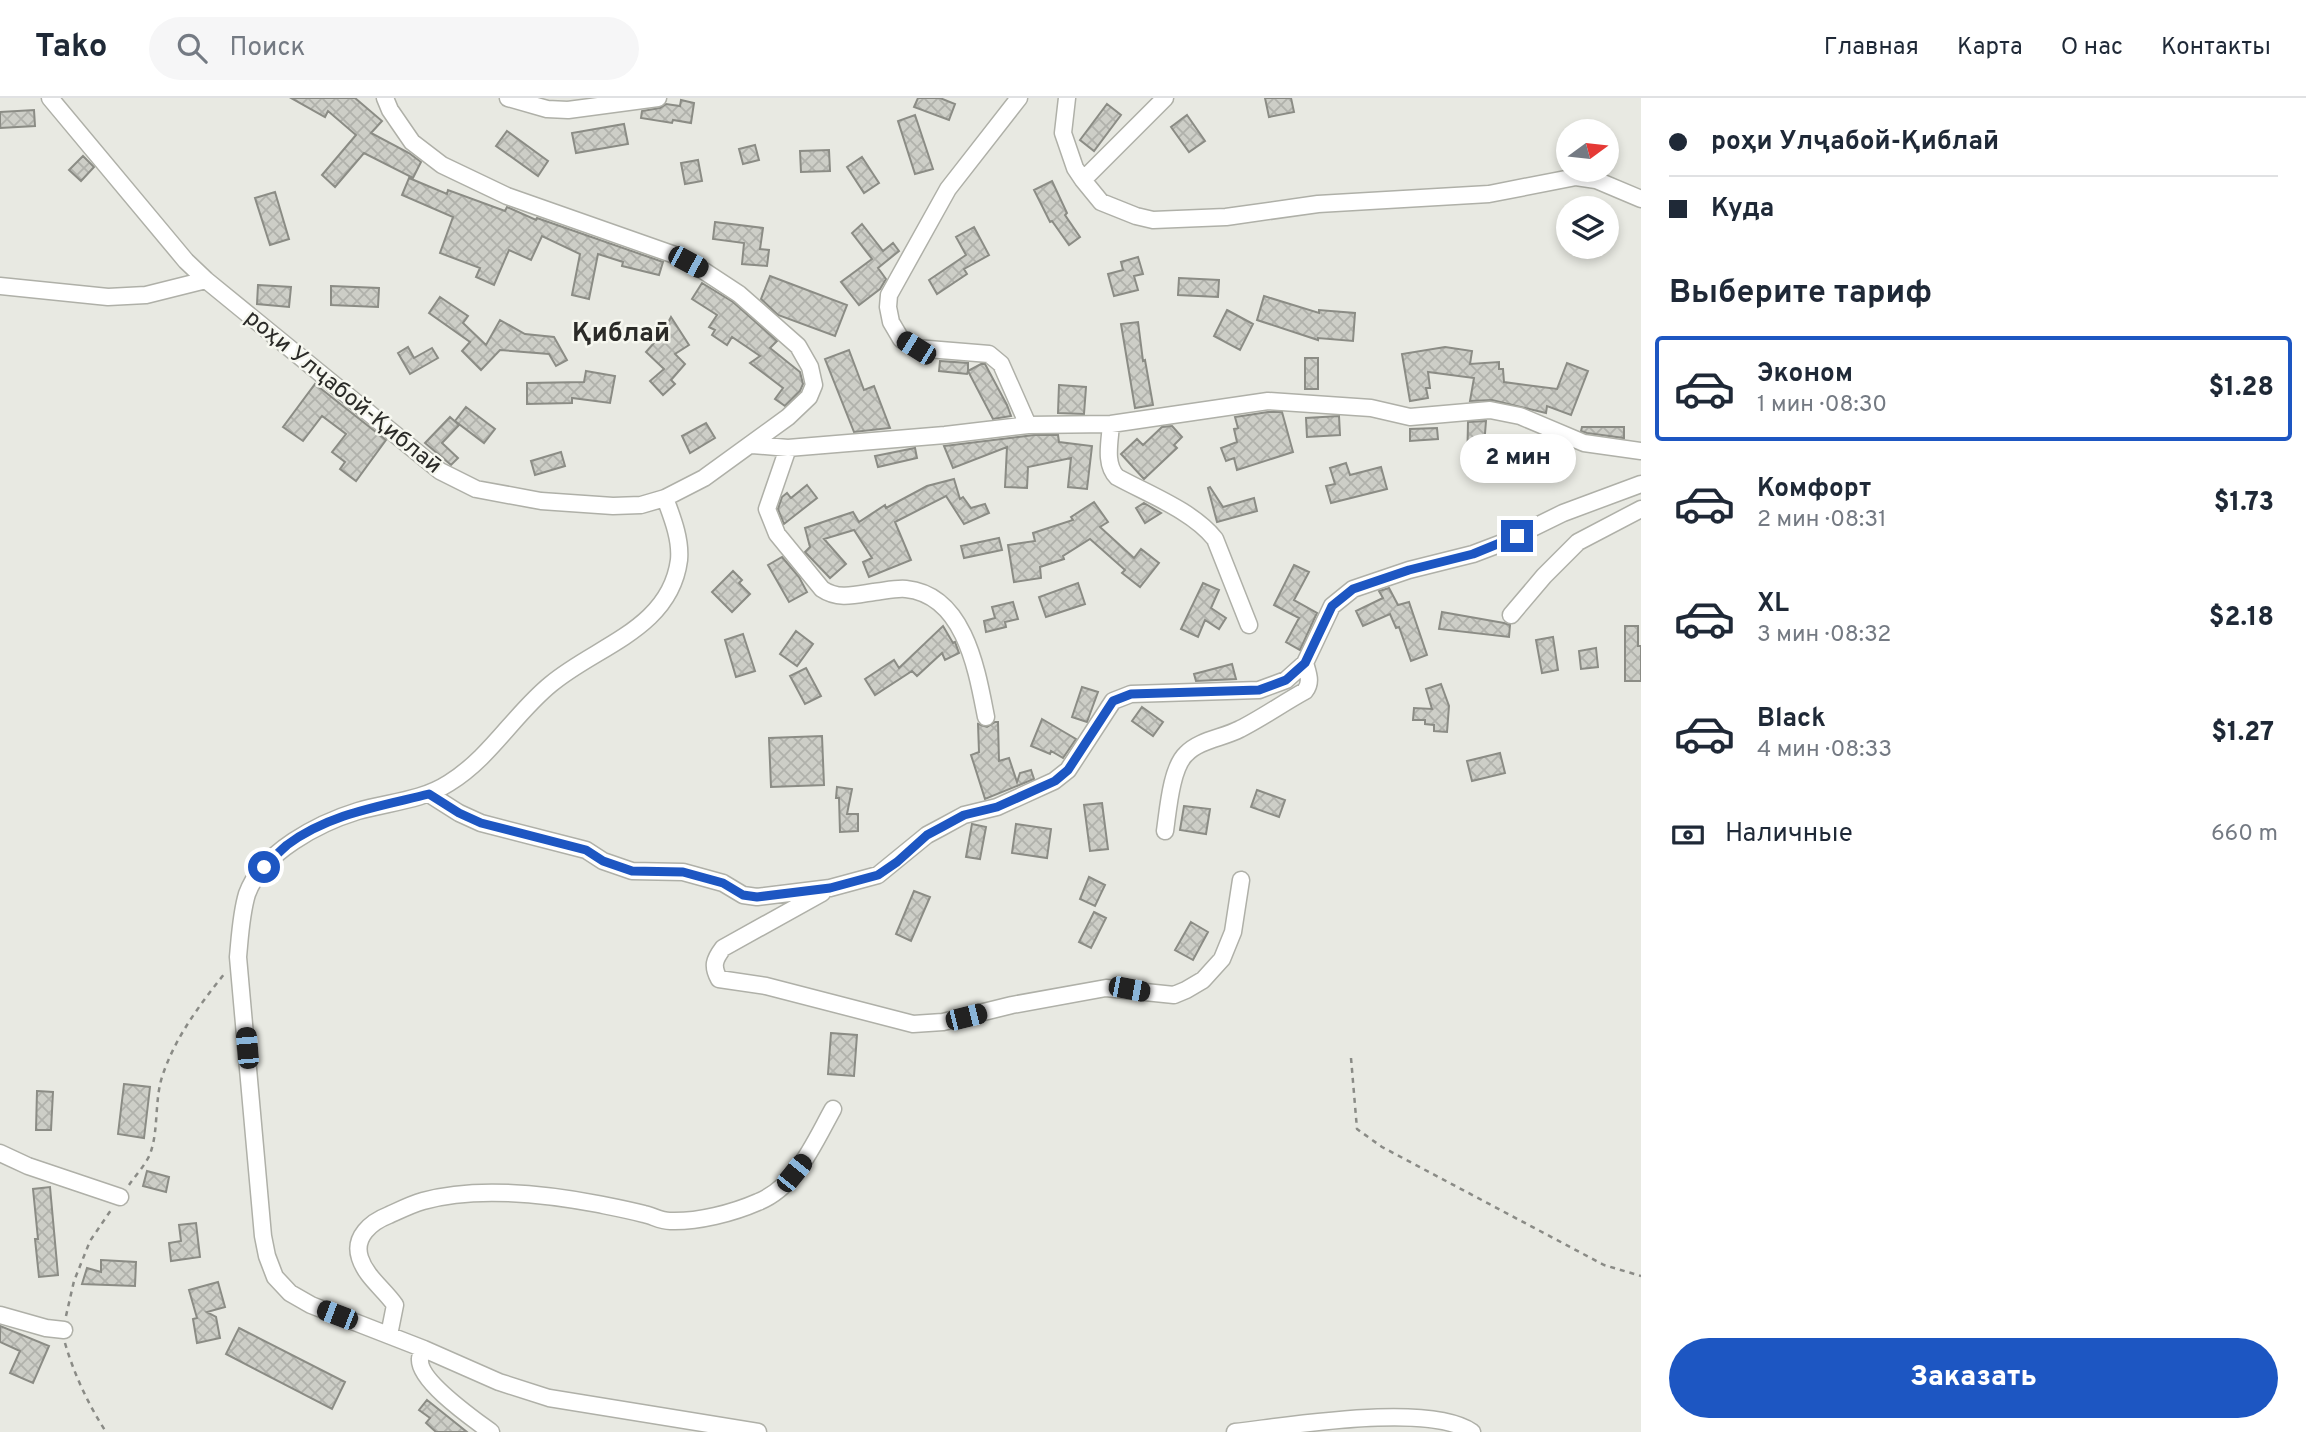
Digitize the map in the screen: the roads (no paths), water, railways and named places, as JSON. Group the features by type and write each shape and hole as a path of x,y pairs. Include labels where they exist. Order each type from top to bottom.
{"street":[{"name":"роҳи Улҷабой-Қиблаӣ","path":"50,98 170,243 206,280 440,471 476,489 541,500 613,506 641,505 665,498 704,478 752,445 810,397 814,384 810,366 798,346 740,294 672,254 507,196 442,165 412,142 385,98"},
{"path":"508,98 547,109 568,110 658,98"},
{"path":"1019,98 948,189 889,295 888,307 891,322 901,339 916,348 989,354 1001,363 1028,425"},
{"path":"1067,98 1063,133 1075,169 1101,202 1153,220 1226,217 1318,204 1489,194 1576,177 1596,180 1641,198"},
{"path":"1083,180 1165,98"},
{"path":"0,286 108,297 146,295 206,280"},
{"path":"752,445 788,448 1028,425 1111,424 1268,401 1371,408 1410,417 1490,410 1520,416 1584,443 1641,451"},
{"path":"1111,424 1111,471 1116,477 1197,520 1209,530 1249,625"},
{"path":"788,448 767,509 777,534 829,594 841,596 906,589 933,599 948,612 966,639 976,664 986,717"},
{"path":"429,794 481,823 586,850 603,861 632,871 683,872 723,883 743,895 757,897 830,888 878,875 927,835 964,815 997,807 1055,781 1068,770 1113,701 1131,694 1259,690 1286,680 1305,663 1332,606 1353,589 1409,570 1473,554 1563,513 1641,485"},
{"path":"665,498 676,529 679,558 673,582 660,605 640,627 551,683 493,747 450,783 429,794 359,811 327,822 288,845 264,867 248,892 241,923 239,957 263,1236 275,1277 290,1293 311,1305 424,1349 499,1382 549,1398 758,1432"},
{"path":"1511,615 1558,560 1578,542 1641,509"},
{"path":"1165,831 1174,780 1186,753 1239,729 1305,691 1310,679 1305,663"},
{"path":"830,888 723,948 715,959 713,968 719,979 766,986 913,1024 943,1022 1012,1005 1106,988 1174,995 1203,980 1222,959 1233,933 1241,880"},
{"path":"389,1335 395,1305 374,1282 360,1261 358,1249 366,1228 382,1217 423,1201 474,1192 537,1196 595,1204 667,1222 722,1213 759,1202 780,1190 807,1157 832,1109"},
{"path":"0,1153 28,1166 120,1197"},
{"path":"0,1315 46,1328 64,1329"},
{"path":"424,1349 420,1359 431,1381 456,1408 491,1432"},
{"path":"1235,1432 1398,1416 1443,1420 1472,1432"}],"district":[{"name":"Қиблаӣ","path":"621,332"}]}
